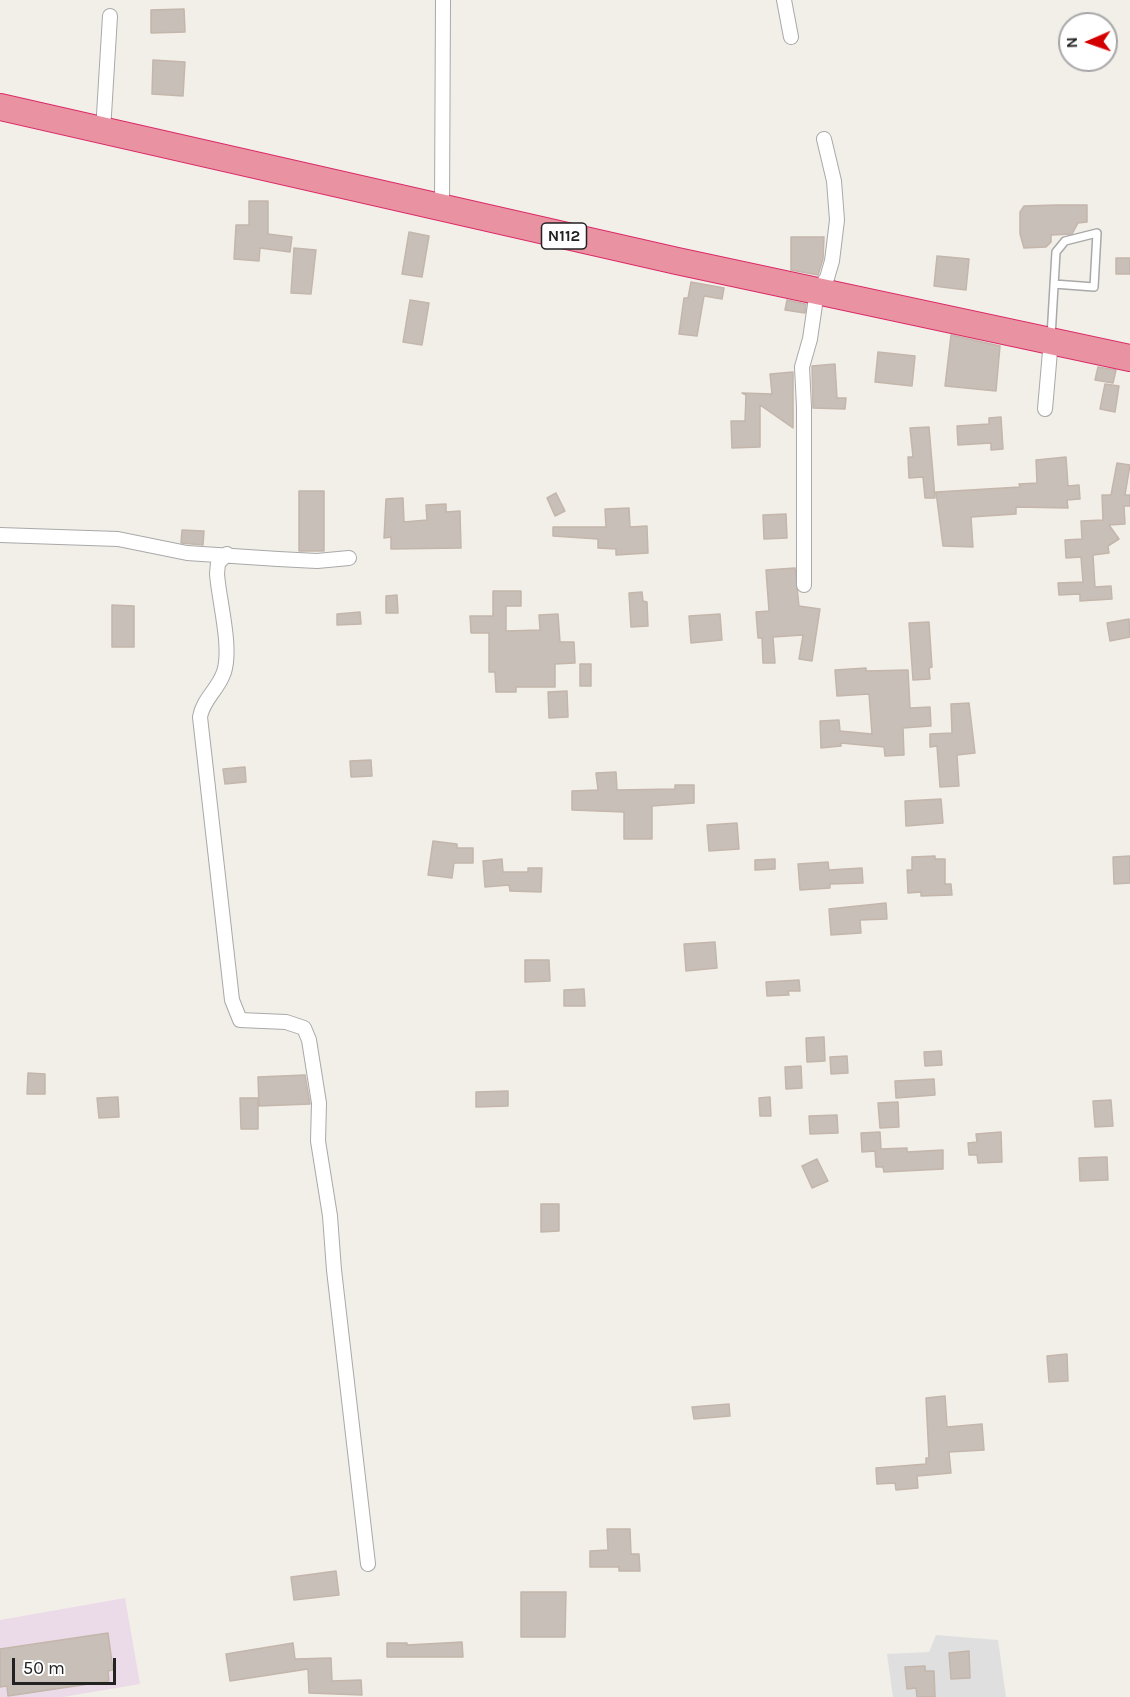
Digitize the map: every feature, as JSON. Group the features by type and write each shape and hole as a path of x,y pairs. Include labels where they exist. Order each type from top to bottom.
{"highway":[{"name":"N112","path":"0,107 442,208 1130,358"}],"street":[{"path":"442,208 443,0"},
{"path":"784,0 791,37"},
{"path":"103,131 110,16"},
{"path":"804,585 802,367 810,339 817,291 826,278 832,261 837,220 834,180 824,139"},
{"path":"1045,409 1051,340"},
{"path":"0,535 118,539 188,553 317,561 349,558"},
{"path":"227,554 218,563 217,573 226,653 224,672 213,692 202,704 200,717 232,1000 240,1020 286,1022 304,1028 309,1040 319,1103 318,1141 330,1216 334,1270 368,1564"}],"lane":[{"path":"1051,340 1054,284 1056,252 1065,241 1096,233 1094,287 1054,284"}],"shaded area":[{"path":"125,1598 140,1684 63,1697 0,1697 0,1620"},
{"path":"936,1635 998,1640 1006,1697 893,1697 887,1654 929,1652"}],"building":[{"path":"184,9 185,32 151,33 151,10"},
{"path":"153,60 185,62 183,96 152,94"},
{"path":"249,201 268,201 268,234 292,237 290,252 260,248 259,261 234,259 236,225 249,225"},
{"path":"1087,205 1087,222 1078,223 1072,234 1051,235 1051,242 1046,247 1024,248 1020,234 1020,212 1024,206"},
{"path":"409,232 429,236 422,277 402,274"},
{"path":"791,237 824,237 823,259 818,275 791,270"},
{"path":"294,248 316,250 311,294 291,293"},
{"path":"937,256 969,259 966,290 934,286"},
{"path":"1116,258 1130,258 1130,274 1116,274"},
{"path":"691,282 724,288 722,299 704,296 697,336 679,334 684,298 688,298"},
{"path":"410,300 429,303 422,345 403,342"},
{"path":"787,300 806,304 805,313 785,310"},
{"path":"951,335 1000,346 996,391 945,386"},
{"path":"878,352 915,356 912,386 875,382"},
{"path":"835,364 837,398 846,398 845,409 813,408 812,366"},
{"path":"1098,367 1116,370 1113,383 1095,380"},
{"path":"793,372 793,428 760,405 760,447 732,448 731,421 745,421 746,395 742,393 772,394 770,374"},
{"path":"1105,384 1119,386 1115,412 1100,409"},
{"path":"1001,417 1003,449 991,450 991,443 958,445 957,426 989,424 989,418"},
{"path":"929,427 935,498 925,498 923,477 909,478 908,457 913,457 910,428"},
{"path":"1066,457 1068,486 1079,485 1080,499 1067,500 1068,508 1016,507 1016,514 971,517 973,547 943,546 936,492 1020,487 1019,484 1037,483 1036,460"},
{"path":"1117,463 1130,465 1125,495 1130,495 1130,506 1124,506 1125,524 1109,525 1119,539 1108,546 1109,553 1093,555 1095,587 1111,586 1112,599 1080,601 1080,594 1059,595 1058,583 1083,582 1081,557 1066,558 1065,540 1082,539 1081,521 1103,520 1102,495 1111,495"},
{"path":"299,491 324,491 324,551 299,551"},
{"path":"556,493 565,511 555,516 547,498"},
{"path":"403,498 404,522 427,520 426,505 446,504 446,512 460,511 461,548 391,549 391,537 384,538 386,499"},
{"path":"629,508 630,527 647,526 648,553 616,555 616,549 598,548 598,539 553,536 553,527 606,527 605,509"},
{"path":"786,514 787,538 764,539 763,515"},
{"path":"182,530 204,531 203,545 181,543"},
{"path":"795,568 799,606 820,609 812,661 799,659 803,635 773,637 775,663 763,663 762,638 758,638 756,612 769,611 766,570"},
{"path":"493,591 521,591 521,606 506,606 506,631 540,630 539,615 558,614 560,642 574,642 575,663 555,664 555,687 516,687 516,692 496,692 495,672 489,672 489,633 471,633 470,616 493,616"},
{"path":"642,592 643,601 647,602 648,626 631,627 629,593"},
{"path":"397,595 398,613 386,613 386,596"},
{"path":"112,605 134,606 134,647 112,647"},
{"path":"360,612 361,624 337,625 337,614"},
{"path":"720,614 722,640 691,643 689,616"},
{"path":"1129,619 1130,637 1110,641 1107,623"},
{"path":"929,622 932,667 929,668 930,679 913,680 909,623"},
{"path":"580,664 591,664 591,686 580,686"},
{"path":"866,668 866,671 908,670 910,708 930,707 931,726 903,728 904,755 885,756 884,747 841,743 841,746 821,748 820,721 839,720 840,731 872,734 869,694 837,696 835,670"},
{"path":"567,691 568,717 549,718 548,692"},
{"path":"969,703 975,753 957,755 959,786 940,787 937,746 930,747 930,734 952,733 951,704"},
{"path":"371,760 372,776 351,777 350,761"},
{"path":"245,767 246,782 225,784 223,769"},
{"path":"616,772 617,790 675,789 675,785 694,785 694,803 652,806 652,839 624,839 624,812 572,810 572,791 598,790 596,773"},
{"path":"941,799 943,823 906,826 905,801"},
{"path":"737,823 739,849 709,851 707,825"},
{"path":"433,841 457,844 457,848 473,848 473,863 454,863 452,878 428,875"},
{"path":"935,856 935,859 945,859 945,884 951,884 952,895 921,896 921,892 908,893 907,870 912,870 912,857"},
{"path":"1130,856 1130,883 1114,884 1113,857"},
{"path":"502,859 503,872 528,872 528,868 542,868 541,892 510,891 509,885 485,887 483,861"},
{"path":"775,859 775,869 755,870 755,860"},
{"path":"828,862 829,870 862,868 863,883 830,884 830,888 800,890 798,864"},
{"path":"886,903 887,919 860,920 861,933 831,935 829,909"},
{"path":"715,942 717,968 686,971 684,944"},
{"path":"525,960 549,960 550,981 525,982"},
{"path":"799,980 800,991 788,991 789,995 767,996 766,982"},
{"path":"584,989 585,1006 564,1006 564,990"},
{"path":"824,1037 825,1061 807,1062 806,1038"},
{"path":"941,1051 942,1065 925,1066 924,1052"},
{"path":"847,1056 848,1073 831,1074 830,1057"},
{"path":"801,1066 802,1088 786,1089 785,1067"},
{"path":"28,1073 45,1074 45,1094 27,1094"},
{"path":"305,1075 310,1104 259,1106 258,1077"},
{"path":"934,1079 935,1095 896,1098 895,1081"},
{"path":"508,1091 508,1106 476,1107 476,1092"},
{"path":"118,1097 119,1117 99,1118 97,1098"},
{"path":"770,1097 771,1116 760,1116 759,1098"},
{"path":"240,1098 258,1098 258,1129 241,1129"},
{"path":"1111,1100 1113,1126 1095,1127 1093,1101"},
{"path":"898,1102 899,1127 880,1128 878,1103"},
{"path":"837,1115 838,1133 810,1134 809,1116"},
{"path":"880,1132 881,1149 907,1148 907,1152 943,1150 943,1169 884,1172 883,1167 876,1167 875,1151 862,1152 861,1133"},
{"path":"1001,1132 1002,1162 978,1163 977,1155 969,1155 968,1143 977,1142 976,1134"},
{"path":"1107,1157 1108,1180 1080,1181 1079,1158"},
{"path":"817,1159 828,1181 812,1188 802,1166"},
{"path":"541,1204 559,1204 559,1231 541,1232"},
{"path":"1067,1354 1068,1381 1049,1382 1047,1356"},
{"path":"945,1396 947,1427 982,1424 984,1450 949,1452 951,1473 917,1476 918,1488 896,1490 895,1483 877,1484 876,1468 926,1464 926,1458 929,1458 926,1398"},
{"path":"729,1404 730,1416 694,1419 692,1407"},
{"path":"607,1529 630,1529 631,1554 639,1554 640,1571 619,1571 619,1567 590,1567 590,1551 608,1550"},
{"path":"336,1571 339,1595 294,1600 291,1577"},
{"path":"521,1592 566,1592 565,1637 521,1637"},
{"path":"108,1633 113,1670 108,1671 109,1681 8,1696 7,1686 0,1687 0,1649"},
{"path":"462,1642 463,1657 387,1657 387,1643 407,1643 407,1645"},
{"path":"293,1643 295,1659 331,1658 332,1681 361,1680 362,1695 309,1693 308,1669 230,1681 226,1654"},
{"path":"969,1651 970,1678 951,1679 949,1653"},
{"path":"925,1666 925,1671 934,1671 935,1697 917,1697 916,1688 907,1689 905,1667"}]}
